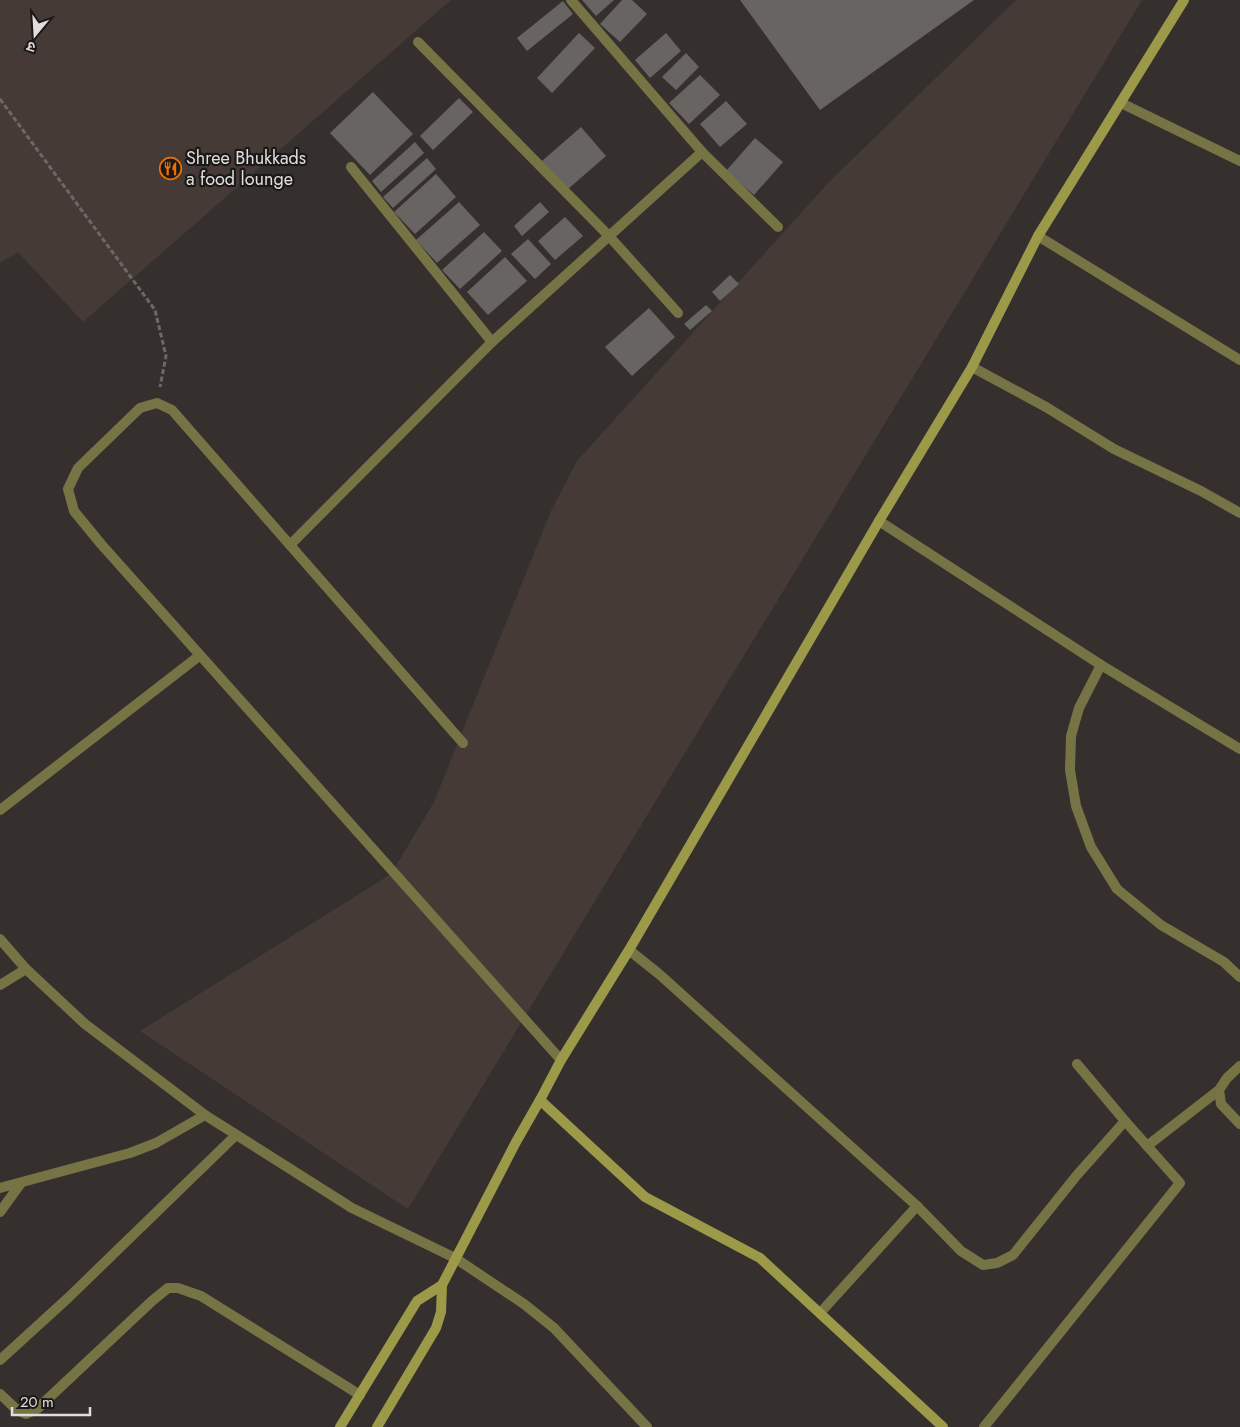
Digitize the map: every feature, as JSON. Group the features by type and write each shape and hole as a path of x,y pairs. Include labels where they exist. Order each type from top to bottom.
{"main road":[{"path":"377,1427 436,1328 441,1312 442,1284 561,1060 629,950 879,521 972,367 1038,236 1183,0"},
{"path":"540,1100 645,1197 760,1258 943,1427"},
{"path":"340,1427 417,1301 442,1284"}],"street":[{"path":"571,0 702,152 778,227"},
{"path":"418,42 609,236 678,313"},
{"path":"1121,103 1240,161"},
{"path":"290,545 492,342 702,152"},
{"path":"351,167 492,342"},
{"path":"1038,236 1240,360"},
{"path":"972,367 1046,407 1114,449 1201,491 1240,513"},
{"path":"463,743 172,410 157,402 140,408 78,468 68,489 74,511 199,656 561,1060"},
{"path":"879,521 1101,664 1240,749"},
{"path":"0,810 199,656"},
{"path":"1101,664 1079,708 1071,736 1070,770 1076,806 1091,847 1117,889 1161,925 1224,962 1240,978"},
{"path":"0,939 26,969 85,1024 205,1115 352,1208 455,1258 524,1304 554,1328 647,1427"},
{"path":"629,950 659,974 917,1206 961,1251 983,1265 998,1263 1013,1255 1077,1175 1125,1121"},
{"path":"0,985 26,969"},
{"path":"984,1427 1180,1183 1077,1064"},
{"path":"1147,1146 1218,1090 1240,1066"},
{"path":"1218,1090 1221,1104 1240,1124"},
{"path":"0,1188 130,1153 156,1143 205,1115"},
{"path":"0,1360 68,1298 236,1134"},
{"path":"0,1212 21,1182"},
{"path":"820,1314 917,1206"},
{"path":"0,1394 17,1410 26,1414 37,1409 152,1300 168,1288 178,1288 202,1296 360,1395"}],"path":[{"path":"0,101 155,310 166,356 157,402"}],"shaded area":[{"path":"0,0 451,0 83,322 18,252 0,263"},
{"path":"1016,0 1142,0 408,1209 140,1031 391,874 434,802 551,511 577,461 829,182"}],"building":[{"path":"582,0 614,0 596,16"},
{"path":"622,0 632,0 647,14 620,42 600,24"},
{"path":"740,0 974,0 820,110"},
{"path":"563,1 573,14 527,51 517,38"},
{"path":"579,33 595,48 552,93 537,78"},
{"path":"666,33 681,51 650,78 635,60"},
{"path":"686,53 699,67 676,90 662,77"},
{"path":"700,75 720,95 689,124 669,103"},
{"path":"373,92 413,134 370,175 330,133"},
{"path":"459,98 473,112 433,150 420,136"},
{"path":"726,101 747,124 720,147 700,124"},
{"path":"581,127 606,156 567,190 542,161"},
{"path":"755,138 783,162 754,195 726,171"},
{"path":"415,142 424,153 381,192 372,181"},
{"path":"427,158 436,169 393,208 383,197"},
{"path":"436,174 456,197 415,234 394,212"},
{"path":"459,202 480,225 437,263 416,240"},
{"path":"540,202 549,212 522,236 514,226"},
{"path":"565,217 583,236 555,260 538,241"},
{"path":"484,232 502,251 460,289 442,270"},
{"path":"528,239 551,264 535,279 511,254"},
{"path":"505,257 527,281 488,315 467,292"},
{"path":"730,275 739,284 720,301 712,292"},
{"path":"706,305 712,311 690,330 684,324"},
{"path":"649,308 675,337 632,376 605,347"}],"place":[{"name":"Shree Bhukkads a food lounge","path":"170,168"}]}
